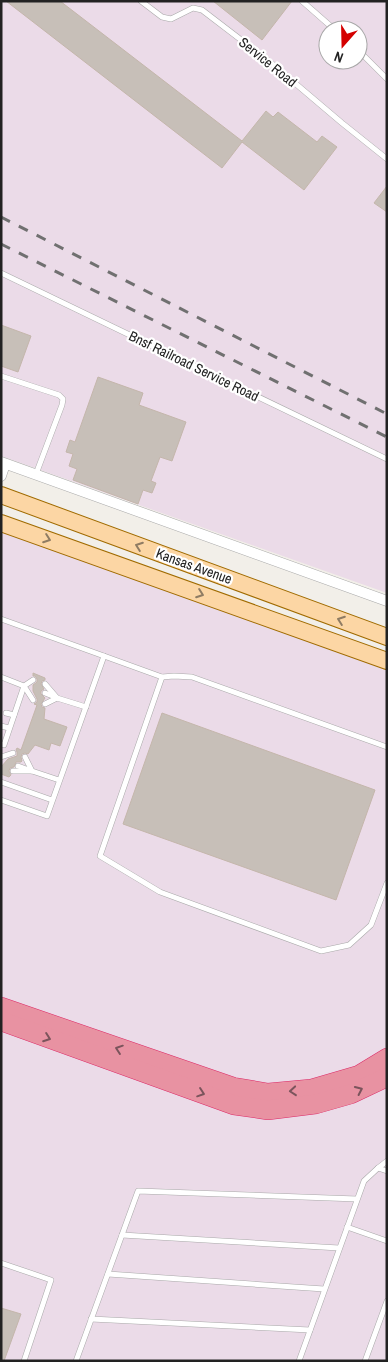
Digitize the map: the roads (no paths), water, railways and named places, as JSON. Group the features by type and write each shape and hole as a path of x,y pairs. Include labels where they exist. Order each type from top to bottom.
{"highway":[{"path":"1,1007 233,1087 268,1093 311,1089 359,1075 387,1058"},
{"path":"1,1022 234,1105 268,1110 316,1104 351,1094 387,1077"}],"main road":[{"name":"Kansas Avenue","path":"1,495 387,637"},
{"name":"Kansas Avenue","path":"1,523 387,661"}],"street":[{"path":"1,476 3,463 387,601"}],"lane":[{"name":"Service Road","path":"141,1 162,17 171,19 193,8 202,10 270,62 387,159"},
{"path":"302,1 324,20"},
{"path":"368,60 387,79"},
{"name":"Bnsf Railroad Service Road","path":"1,273 387,459"},
{"path":"1,376 59,395 62,399 62,405 36,474"},
{"path":"1,619 162,678 174,676 192,677 387,747"},
{"path":"1,800 47,816 104,656"},
{"path":"1,677 33,689"},
{"path":"162,678 100,856 160,892 321,951 350,945 371,925 387,882"},
{"path":"1,744 4,744 24,686 33,680"},
{"path":"45,684 58,698"},
{"path":"24,686 33,700"},
{"path":"45,693 86,707"},
{"path":"45,704 58,698"},
{"path":"6,713 14,716"},
{"path":"2,726 9,728"},
{"path":"3,759 13,753"},
{"path":"25,757 32,771"},
{"path":"18,766 59,780"},
{"path":"13,772 32,771"},
{"path":"1,782 52,800"},
{"path":"299,1361 364,1181 387,1161"},
{"path":"378,1168 387,1171"},
{"path":"76,1361 138,1191 357,1199"},
{"path":"346,1227 387,1241"},
{"path":"122,1235 339,1248"},
{"path":"1,1263 51,1280 24,1361"},
{"path":"108,1274 324,1289"},
{"path":"366,1361 387,1301"},
{"path":"91,1319 310,1330"}],"railway":[{"path":"1,217 387,414"},
{"path":"1,244 387,437"}]}
